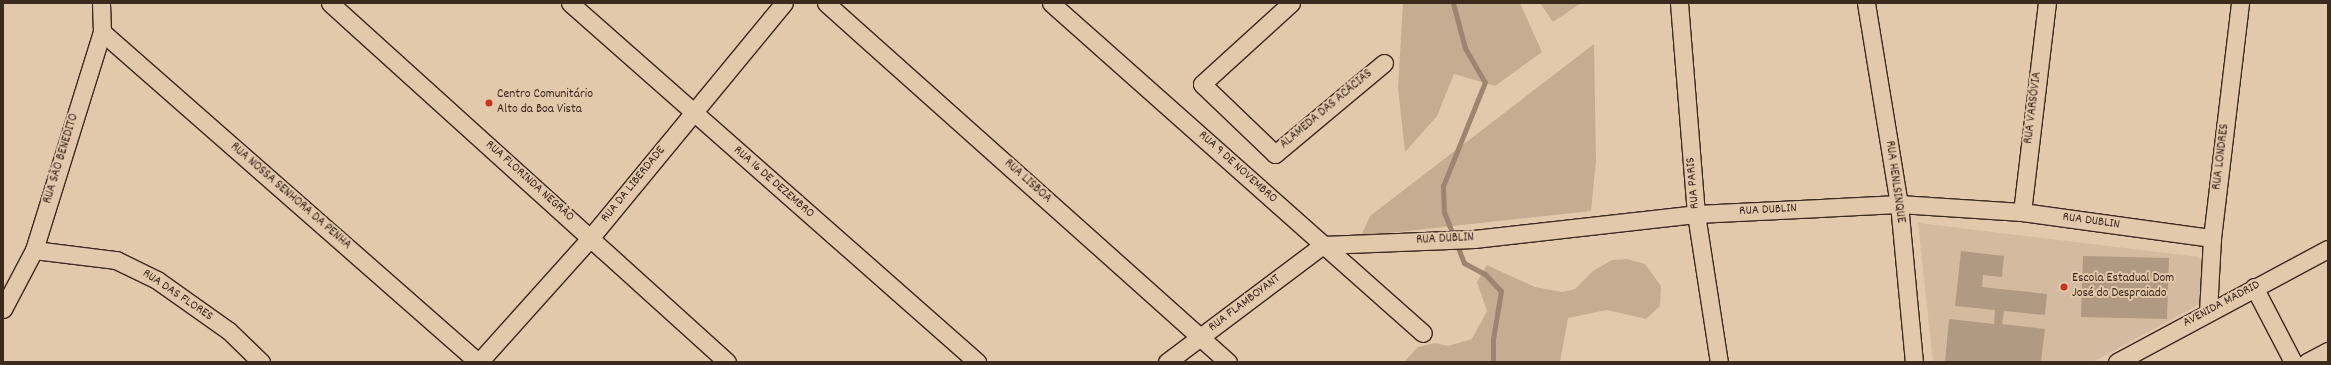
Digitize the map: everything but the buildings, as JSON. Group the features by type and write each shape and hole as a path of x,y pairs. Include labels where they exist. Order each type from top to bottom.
{"street":[{"name":"RUA SÃO BENEDITO","path":"3,309 34,250 102,32 101,3"},
{"name":"RUA FLORINDA NEGRÃO","path":"330,3 591,237 727,362"},
{"name":"RUA 16 DE DEZEMBRO","path":"570,3 977,362"},
{"name":"RUA DA LIBERDADE","path":"478,362 591,237 784,3"},
{"name":"RUA LISBOA","path":"826,3 1228,362"},
{"name":"RUA 9 DE NOVEMBRO","path":"1050,3 1423,333"},
{"name":"ALAMEDA DAS ACÁCIAS","path":"1291,3 1202,84 1275,154 1384,63"},
{"name":"RUA PARIS","path":"1679,3 1696,214 1719,362"},
{"name":"RUA HENLSINQUE","path":"1866,3 1899,204 1914,362"},
{"name":"RUA VARSÓVIA","path":"2022,212 2047,3"},
{"name":"RUA LONDRES","path":"2208,312 2212,238 2240,3"},
{"name":"RUA NOSSA SENHORA DA PENHA","path":"102,32 478,362"},
{"name":"RUA DUBLIN","path":"1323,245 1474,238 1696,214 1899,204 2022,212 2212,238"},
{"name":"RUA FLAMBOYANT","path":"1167,362 1323,245"},
{"name":"AVENIDA MADRID","path":"2117,362 2254,287 2328,249"},
{"name":"RUA DAS FLORES","path":"34,250 116,260 157,280 229,332 261,362"},
{"path":"2254,287 2293,362"},
{"path":"2307,362 2328,351"}],"shaded area":[{"path":"1403,3 1520,3 1542,52 1495,86 1454,74 1437,116 1405,152 1398,88"},
{"path":"1540,3 1581,3 1553,22"},
{"path":"1594,44 1596,161 1591,211 1361,236 1370,216"},
{"name":"Escola Estadual Dom José do Despraiado","path":"1918,223 2199,257 2204,270 2200,304 2093,362 1933,362"},
{"path":"1627,259 1645,264 1661,286 1660,306 1646,319 1607,310 1568,318 1560,362 1404,362 1418,347 1435,343 1448,346 1472,339 1487,311 1477,282 1487,265 1535,287 1562,292 1575,289 1593,271 1612,260"}],"waterway":[{"path":"1453,3 1465,48 1485,82 1443,186 1444,212 1464,263 1485,274 1501,291 1493,339 1493,362"}],"place":[{"name":"Centro Comunitário Alto da Boa Vista","path":"489,103"},
{"name":"Escola Estadual Dom José do Despraiado","path":"2064,287"}]}
